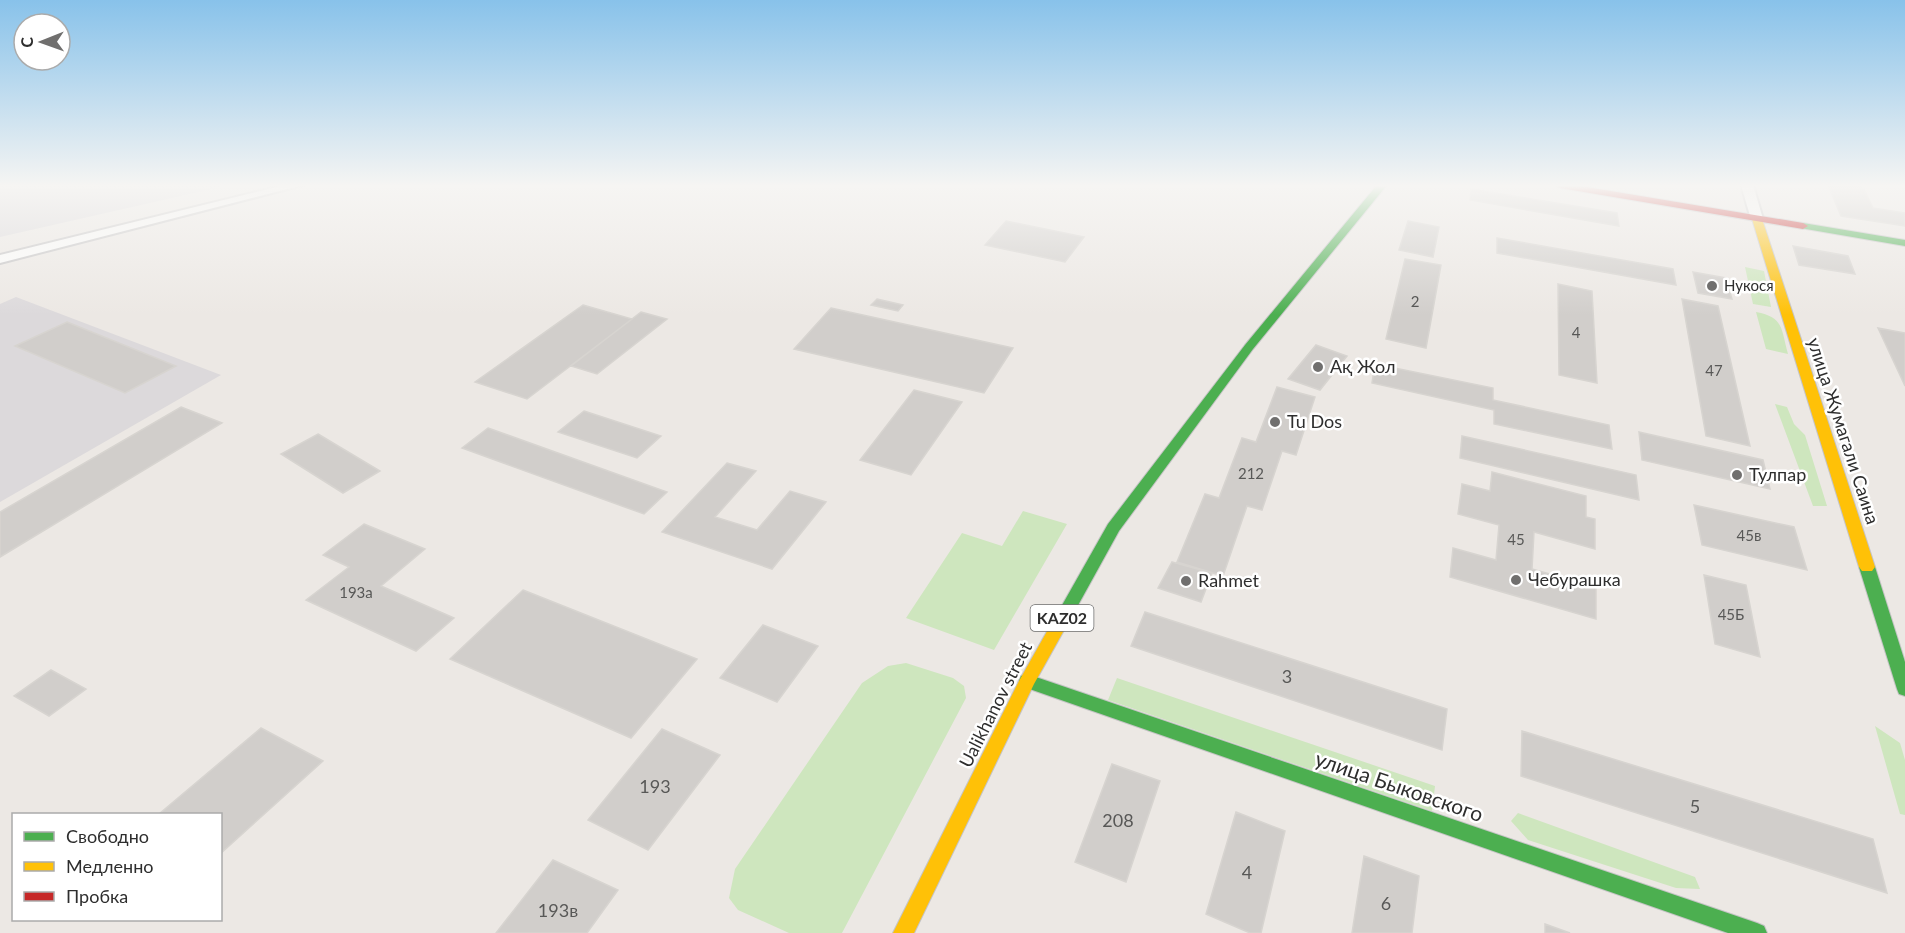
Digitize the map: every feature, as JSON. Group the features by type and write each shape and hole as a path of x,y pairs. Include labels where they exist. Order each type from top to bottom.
{"main road":[{"name":"Ualikhanov street","path":"903,933 1027,681 1113,528 1249,347 1346,229"},
{"name":"улица Жумагали Саина","path":"1760,229 1905,689"},
{"path":"1816,229 1905,243"},
{"name":"улица Быковского","path":"1027,681 1757,933"}],"street":[{"path":"0,259 122,229"}],"shaded area":[{"path":"0,229 37,229 0,237"},
{"path":"16,297 221,375 0,502 0,304"}],"green space":[{"path":"1745,267 1764,271 1771,307 1753,304"},
{"path":"1756,312 1777,321 1788,354 1766,349"},
{"path":"1775,404 1787,407 1794,424 1805,435 1827,506 1813,506"},
{"path":"1023,511 1067,524 994,650 906,618 962,533 1002,546"},
{"path":"906,663 953,678 964,686 966,698 842,933 789,933 738,910 729,898 735,869 862,683 888,666"},
{"path":"1117,678 1435,786 1432,811 1108,700"},
{"path":"1875,726 1900,743 1905,760 1905,815 1900,814"},
{"path":"1518,813 1695,877 1700,889 1676,888 1528,840 1511,821"}],"building":[{"path":"999,229 1043,229 1084,237 1065,262 985,245"},
{"path":"1406,229 1439,229 1433,257 1399,250"},
{"path":"1497,238 1673,269 1676,285 1497,253"},
{"path":"1793,246 1848,256 1855,274 1799,265"},
{"path":"1405,259 1441,265 1426,348 1386,339"},
{"name":"Нукося","path":"1693,272 1726,278 1732,299 1698,293"},
{"path":"1558,284 1592,291 1597,383 1559,375"},
{"path":"877,299 903,305 898,311 871,305"},
{"path":"1682,299 1718,306 1750,446 1706,436"},
{"path":"583,305 632,319 527,399 475,382"},
{"path":"831,308 1013,348 984,393 794,349"},
{"path":"641,312 667,319 597,374 571,366"},
{"path":"67,322 176,366 125,393 15,346"},
{"path":"1878,328 1905,333 1905,386"},
{"name":"Ақ Жол","path":"1316,345 1347,356 1320,390 1288,379"},
{"path":"1375,364 1493,388 1493,400 1609,425 1612,449 1494,424 1494,410 1372,383"},
{"path":"1277,387 1315,397 1296,455 1282,451 1262,510 1247,506 1223,576 1177,562 1205,494 1219,498 1242,438 1256,442"},
{"path":"914,390 962,402 911,475 860,460"},
{"path":"181,407 222,423 0,557 0,512"},
{"path":"584,411 661,436 637,458 558,432"},
{"path":"488,428 667,492 644,514 462,448"},
{"name":"Тулпар","path":"1639,432 1763,460 1770,489 1642,460"},
{"path":"318,434 380,471 343,493 281,454"},
{"path":"1462,436 1636,475 1639,500 1460,458"},
{"path":"727,463 756,471 715,517 757,530 790,491 826,502 772,569 662,532"},
{"path":"1492,472 1586,496 1586,517 1595,519 1595,549 1534,532 1532,569 1596,587 1596,619 1450,577 1453,548 1496,560 1499,525 1458,514 1462,484 1490,491"},
{"path":"1694,505 1794,527 1807,570 1702,545"},
{"path":"364,524 425,549 381,586 454,618 416,651 306,600 349,567 323,555"},
{"name":"Rahmet","path":"1172,562 1212,573 1201,602 1158,588"},
{"path":"1704,575 1746,585 1760,657 1715,644"},
{"path":"523,590 697,659 631,738 450,659"},
{"path":"1145,612 1447,709 1442,750 1131,646"},
{"path":"763,625 818,646 777,702 720,678"},
{"path":"51,670 86,689 49,716 14,696"},
{"path":"261,728 323,761 222,852 222,813 160,813"},
{"path":"662,729 720,755 648,850 588,820"},
{"path":"1522,731 1873,839 1887,893 1521,776"},
{"path":"1112,764 1160,781 1126,882 1075,862"},
{"path":"1236,812 1285,831 1261,933 1250,933 1206,914"},
{"path":"1364,856 1419,876 1412,933 1352,933"},
{"path":"553,860 618,890 587,933 496,933"},
{"path":"1545,924 1570,933 1545,933"}],"traffic: fast":[{"path":"1060,623 1113,528 1249,347 1346,229"},
{"path":"1818,229 1905,243"},
{"path":"1867,567 1905,689"},
{"path":"1027,681 1757,933"}],"traffic: slow":[{"path":"1760,229 1867,567"},
{"path":"903,933 1027,681 1060,623"}],"place":[{"name":"Нукося","path":"1712,286"},
{"name":"Ақ Жол","path":"1318,367"},
{"name":"Tu Dos","path":"1275,422"},
{"name":"Тулпар","path":"1737,475"},
{"name":"Чебурашка","path":"1516,580"},
{"name":"Rahmet","path":"1186,581"}]}
